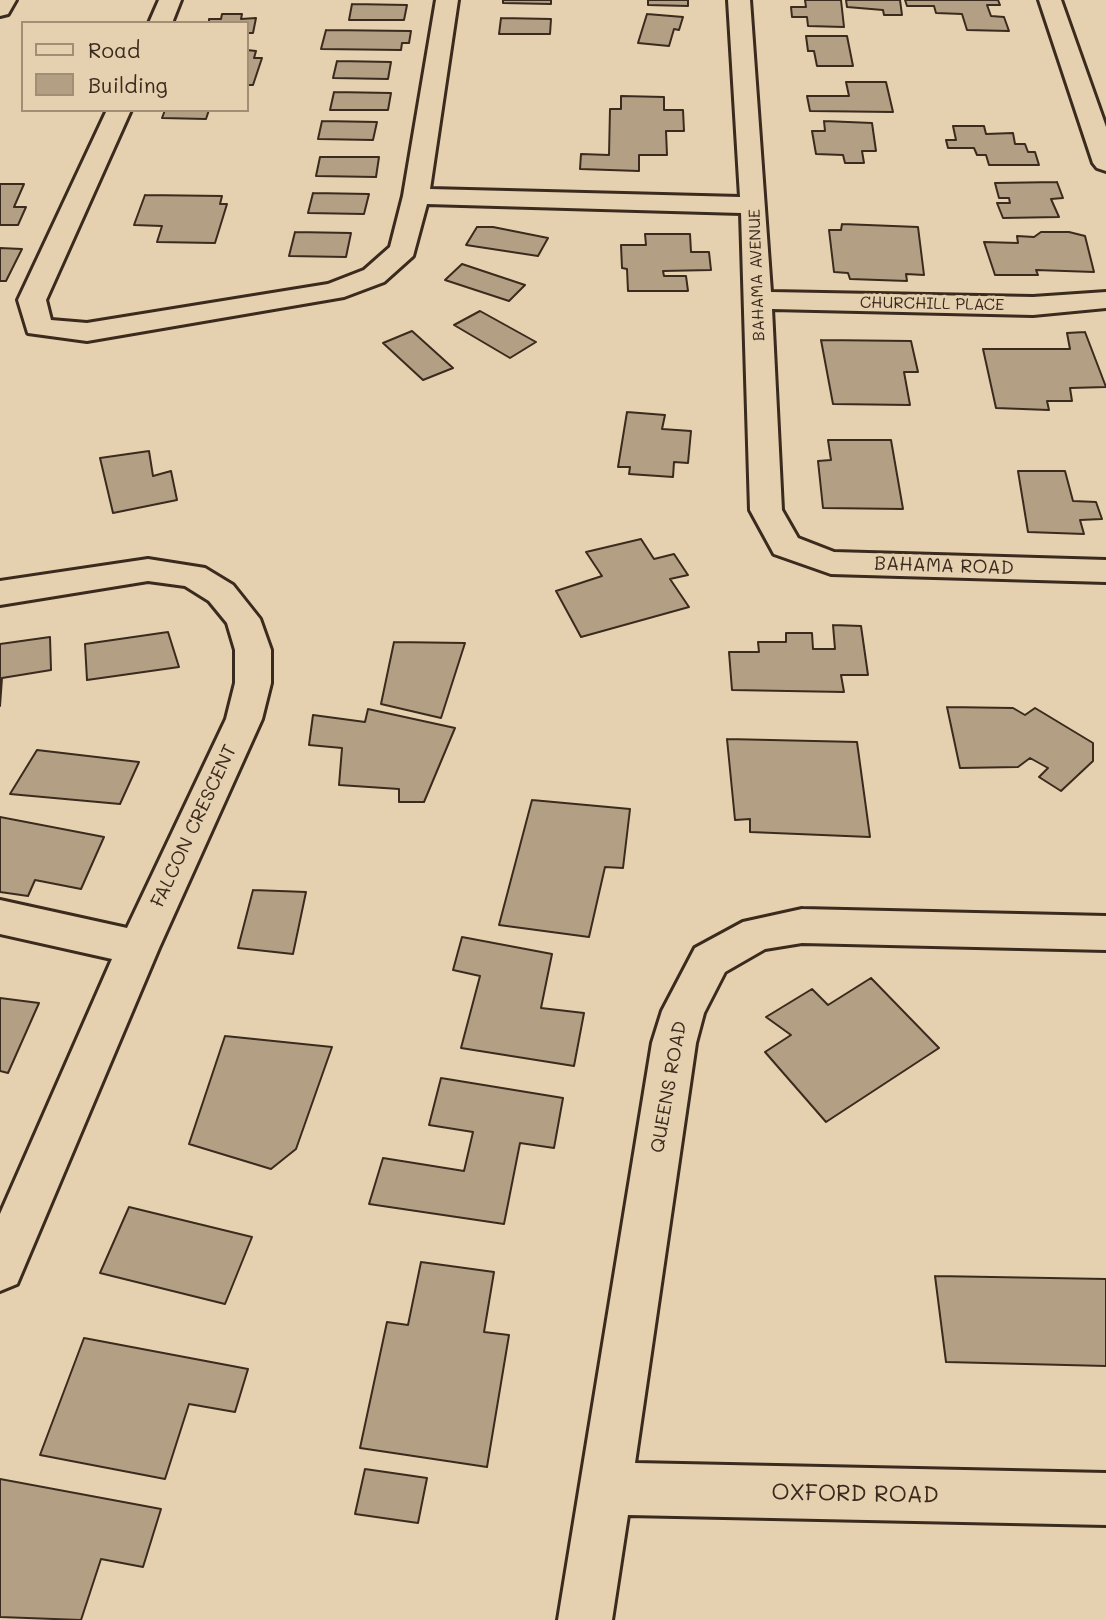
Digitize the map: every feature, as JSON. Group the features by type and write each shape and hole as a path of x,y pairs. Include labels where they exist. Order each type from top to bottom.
{"street":[{"path":"0,9 5,0"},
{"path":"161,21 170,0"},
{"path":"119,112 33,300 38,327 87,332 334,291 374,276 403,250 416,196 447,0"},
{"name":"BAHAMA AVENUE","path":"739,0 754,205 766,510 786,546"},
{"path":"1050,0 1106,163"},
{"path":"416,196 754,205"},
{"name":"CHURCHILL PLACE","path":"758,300 1033,306 1106,300"},
{"name":"BAHAMA ROAD","path":"786,546 831,563 1106,570"},
{"name":"FALCON CRESCENT","path":"0,593 148,570 194,576 221,593 243,619 253,650 253,683 244,719 138,948 0,1268"},
{"path":"0,916 138,948"},
{"name":"QUEENS ROAD","path":"585,1620 674,1043 683,1011 710,960 757,934 802,926 1106,933"},
{"name":"OXFORD ROAD","path":"604,1488 1106,1499"}],"building":[{"path":"503,0 551,0 551,4 503,3"},
{"path":"648,0 688,0 688,6 648,5"},
{"path":"805,0 841,0 844,27 808,26 807,17 792,17 791,7 806,7"},
{"path":"846,0 900,0 902,15 884,15 883,10 847,7"},
{"path":"905,0 998,0 1000,5 987,5 991,16 1004,17 1009,31 967,30 962,14 936,13 934,6 907,6"},
{"path":"352,4 407,5 404,20 349,20"},
{"path":"222,14 242,14 241,19 256,18 253,33 248,33 248,21 209,21 221,19"},
{"path":"647,14 683,17 679,30 674,29 669,46 638,43"},
{"path":"501,18 551,19 550,34 499,34"},
{"path":"326,30 411,31 409,43 402,43 401,50 321,49"},
{"path":"806,36 847,36 853,66 817,66 814,51 808,51"},
{"path":"248,50 256,51 254,58 262,58 253,85 248,85"},
{"path":"337,61 391,62 388,79 333,78"},
{"path":"846,82 886,82 893,112 810,111 807,96 849,96"},
{"path":"334,92 391,93 388,110 330,110"},
{"path":"621,96 664,97 664,110 683,110 684,131 666,131 667,155 639,155 639,171 580,169 581,154 609,155 610,109 621,109"},
{"path":"164,112 208,112 206,119 162,118"},
{"path":"322,121 377,122 373,140 318,139"},
{"path":"824,121 872,123 876,151 862,151 864,163 845,163 843,155 816,154 812,131 825,131"},
{"path":"953,126 984,126 986,134 1013,133 1015,144 1025,144 1028,152 1035,152 1039,165 989,165 986,155 977,155 974,148 948,148 946,140 956,140"},
{"path":"320,157 379,157 376,177 316,176"},
{"path":"1057,182 1063,198 1051,199 1059,217 1003,218 997,203 1010,203 1009,198 999,198 995,183"},
{"path":"0,184 24,184 14,207 26,207 18,225 0,225"},
{"path":"313,193 369,194 364,214 308,213"},
{"path":"145,195 222,196 220,204 227,204 215,243 157,242 162,226 134,225"},
{"path":"842,224 918,227 924,275 906,274 907,281 850,279 848,273 834,272 829,230 841,230"},
{"path":"477,227 493,227 548,238 538,256 466,245"},
{"path":"295,232 351,233 346,257 289,256"},
{"path":"1041,232 1069,232 1085,236 1094,272 1036,270 1038,275 995,275 984,242 1018,243 1017,236 1034,237"},
{"path":"645,234 690,234 691,252 709,252 711,270 663,271 664,276 686,276 688,291 628,291 627,269 622,268 621,245 646,245"},
{"path":"0,248 22,249 6,281 0,281"},
{"path":"462,264 525,285 509,301 445,280"},
{"path":"480,311 536,342 510,358 454,325"},
{"path":"412,331 453,368 423,380 383,343"},
{"path":"1085,332 1106,387 1070,388 1072,401 1047,401 1049,410 996,408 983,349 1070,349 1067,333"},
{"path":"821,340 911,341 918,372 904,372 910,405 833,404"},
{"path":"627,412 665,415 662,429 691,431 688,463 674,462 673,477 629,474 630,467 618,467"},
{"path":"828,440 891,440 903,509 823,508 818,461 831,460"},
{"path":"149,451 153,476 171,471 177,500 113,513 100,458"},
{"path":"1018,471 1065,471 1073,501 1096,502 1102,519 1080,520 1084,534 1028,532"},
{"path":"641,539 654,559 674,554 688,575 670,579 689,607 581,637 556,591 602,576 586,552"},
{"path":"833,625 861,626 868,675 841,675 844,692 732,690 729,652 759,652 758,642 786,642 786,633 812,633 813,649 835,649"},
{"path":"168,632 179,667 87,680 85,644"},
{"path":"50,637 51,670 2,678 0,706 0,644"},
{"path":"394,642 465,643 441,718 381,704"},
{"path":"947,707 1013,708 1025,715 1035,708 1093,743 1093,761 1061,791 1039,777 1048,768 1030,758 1018,767 960,768"},
{"path":"368,709 455,728 424,802 399,802 399,789 339,785 342,748 309,745 313,715 365,722"},
{"path":"727,739 857,742 870,837 750,832 750,819 735,820"},
{"path":"37,750 139,762 120,804 10,794"},
{"path":"532,800 630,809 623,868 605,867 589,937 499,925"},
{"path":"0,817 104,837 81,889 35,880 28,896 0,892"},
{"path":"253,890 306,892 293,954 238,948"},
{"path":"462,937 552,954 541,1008 584,1013 574,1066 461,1048 480,976 453,970"},
{"path":"871,978 939,1048 826,1122 765,1052 791,1035 766,1017 812,989 828,1005"},
{"path":"0,998 39,1003 8,1073 0,1071"},
{"path":"225,1036 332,1047 296,1149 271,1169 189,1144"},
{"path":"441,1078 563,1098 554,1148 520,1143 504,1224 369,1204 383,1158 464,1171 473,1132 429,1125"},
{"path":"129,1207 252,1237 225,1304 100,1273"},
{"path":"421,1262 494,1272 484,1332 509,1335 487,1467 360,1448 387,1322 408,1325"},
{"path":"935,1276 1106,1279 1106,1366 946,1362"},
{"path":"84,1338 248,1369 235,1412 189,1404 165,1479 40,1455"},
{"path":"365,1469 427,1478 418,1523 355,1514"},
{"path":"0,1479 161,1509 143,1567 101,1559 81,1620 0,1617"}]}
